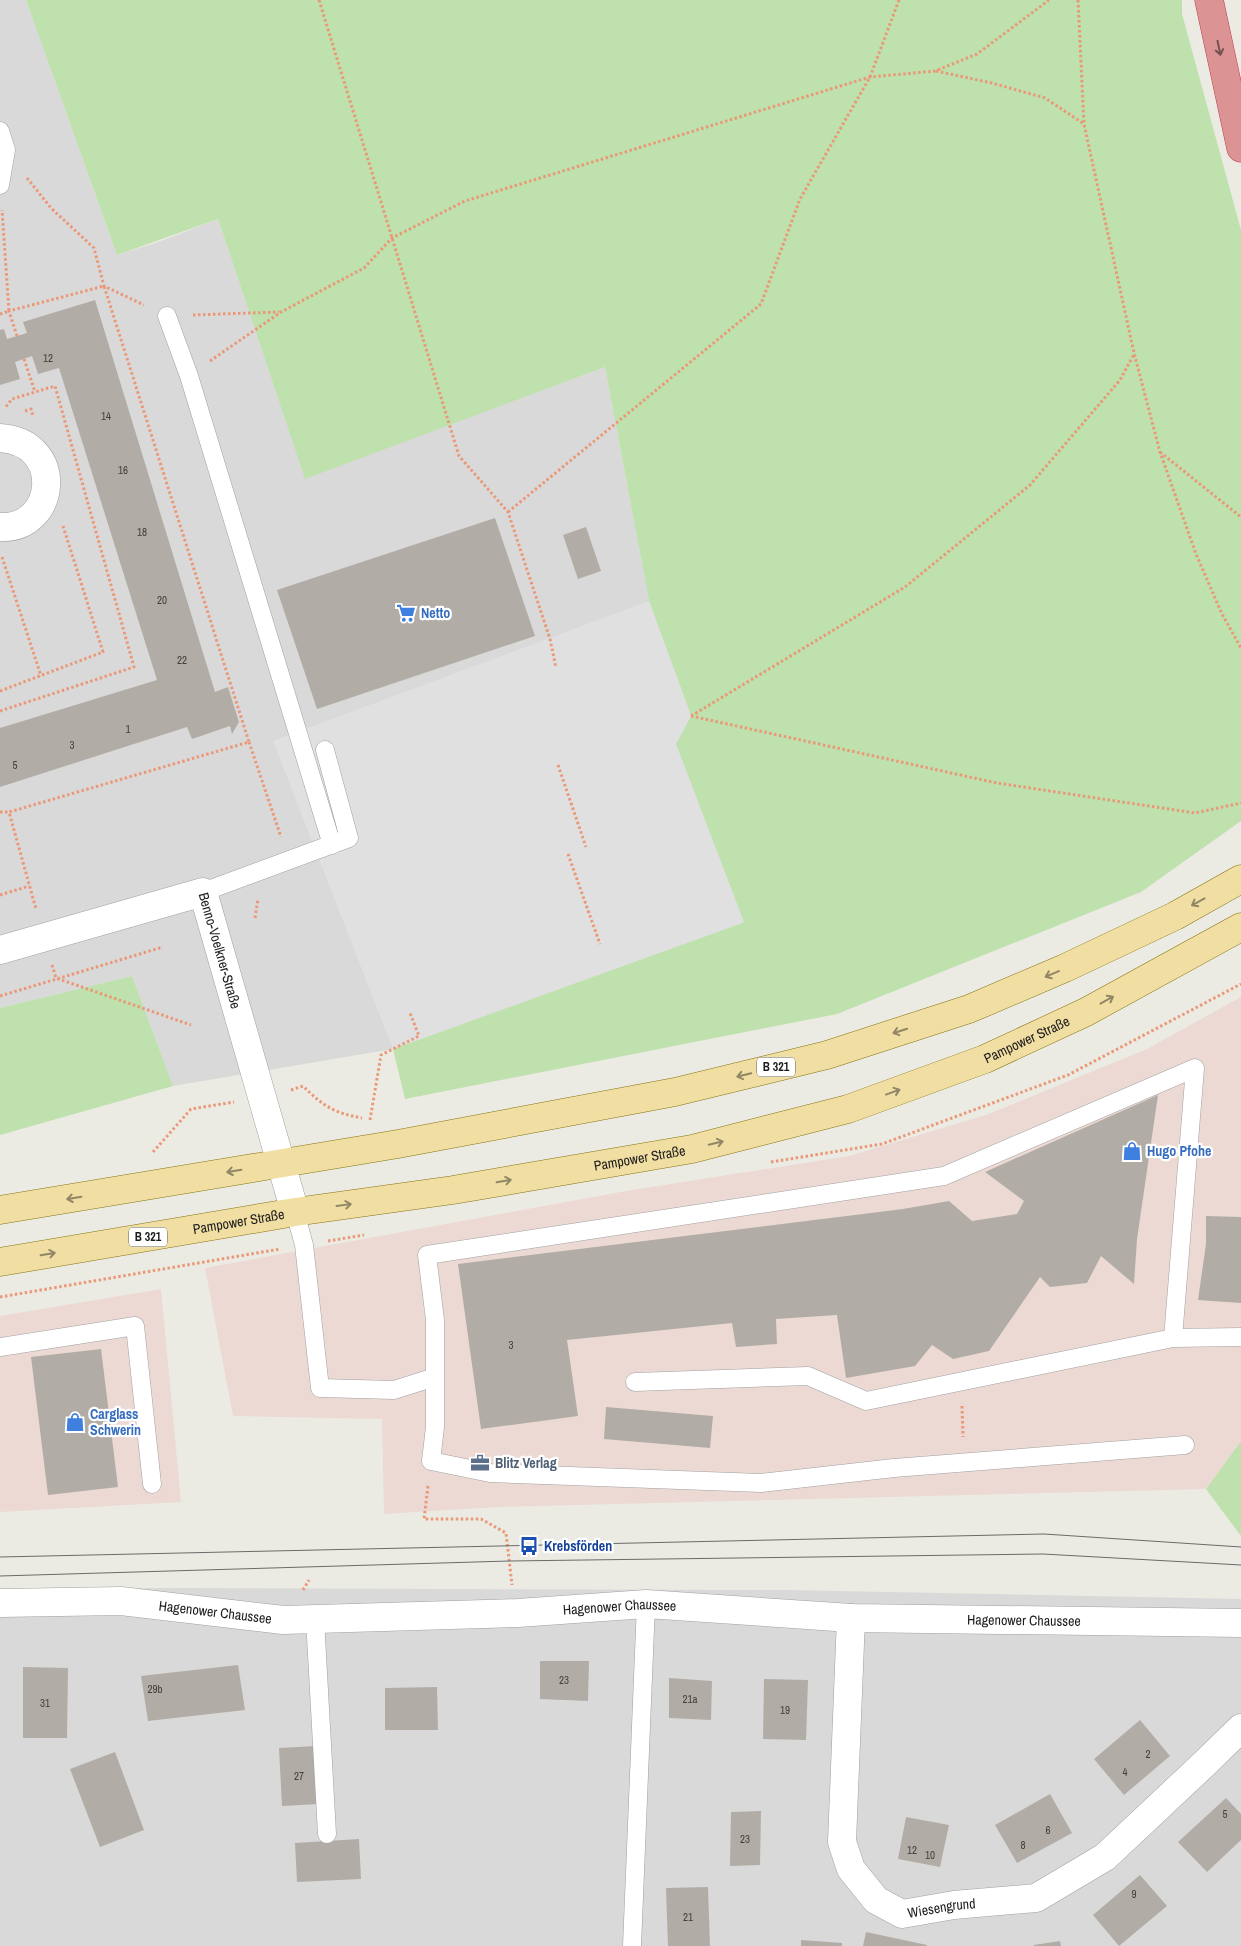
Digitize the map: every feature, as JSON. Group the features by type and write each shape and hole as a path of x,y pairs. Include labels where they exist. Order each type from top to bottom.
{"highway":[{"path":"1209,0 1241,148"}],"main road":[{"name":"B 321","path":"0,1210 282,1163 675,1092 827,1055 969,1009 1056,972 1174,916 1241,879"},
{"name":"Pampower Straße","path":"0,1262 295,1212 453,1190 692,1149 848,1109 985,1059 1086,1012 1241,927"}],"street":[{"path":"0,438 12,439 26,444 36,454 44,467 47,480 45,494 40,506 31,517 19,524 0,527"},
{"name":"Benno-Voelkner-Straße","path":"0,950 203,892 264,1097 295,1212"},
{"name":"Hagenower Chaussee","path":"0,1603 121,1601 284,1620 518,1613 646,1604 851,1618 1241,1623"},
{"name":"Wiesengrund","path":"851,1618 842,1842 850,1869 876,1900 902,1914 954,1905 1036,1898 1105,1857 1241,1728"}],"lane":[{"path":"0,131 6,150 0,184"},
{"path":"168,316 189,376 332,845"},
{"path":"203,892 289,862 349,838 325,750"},
{"path":"1173,1338 1196,1068 944,1176 427,1255 435,1320 435,1427 431,1460 490,1473 761,1482 894,1468 1185,1445"},
{"path":"295,1212 304,1245 320,1388 394,1390 434,1377"},
{"path":"0,1347 135,1326 152,1484"},
{"path":"635,1382 808,1376 866,1401 1173,1338 1241,1337"},
{"path":"632,1946 646,1604"},
{"path":"315,1619 327,1834"}],"path":[{"path":"319,0 459,456 508,512 550,639 556,668"},
{"path":"508,512 761,304 800,200 870,77 899,0"},
{"path":"189,376 281,312 364,268 392,238 465,201 870,77 935,70 977,54 1049,0"},
{"path":"1078,0 1084,124 1134,353 1160,452 1196,554 1222,614 1241,648"},
{"path":"935,70 1045,98 1084,124"},
{"path":"6,150 50,208 94,248 104,286 289,862"},
{"path":"0,184 9,312 16,336"},
{"path":"0,314 104,286 168,316 281,312"},
{"path":"1134,353 1120,380 1030,485 905,587 691,716 997,783 1195,812 1241,803"},
{"path":"24,359 34,392"},
{"path":"0,414 12,399 55,386 134,667 0,711"},
{"path":"24,412 31,409 33,419"},
{"path":"1160,452 1241,517"},
{"path":"0,691 103,652 62,522"},
{"path":"0,551 40,676"},
{"path":"0,812 8,812 249,742"},
{"path":"558,765 586,847"},
{"path":"8,812 56,978"},
{"path":"568,854 600,944"},
{"path":"0,895 29,886"},
{"path":"0,996 163,947"},
{"path":"56,978 191,1025"},
{"path":"145,1154 155,1152 191,1109 264,1097 303,1086 319,1102 343,1115 370,1119 377,1118"},
{"path":"0,1297 304,1245"},
{"path":"959,1382 964,1423 961,1463"},
{"path":"431,1460 424,1519 481,1519 506,1533 510,1575 518,1613"}],"shaded area":[{"path":"0,0 26,0 117,255 161,241 218,219 305,478 605,367 649,601 691,716 744,922 393,1049 173,1086 132,976 0,1008"},
{"path":"649,601 691,716 676,744 744,922 393,1049 273,741"},
{"path":"1241,997 1241,1441 1206,1489 497,1507 384,1514 382,1419 233,1416 205,1268 626,1191 849,1156 986,1115 1147,1049"},
{"path":"161,1289 181,1502 0,1512 0,1316"},
{"path":"134,1588 787,1590 1241,1599 1241,1946 0,1946 0,1591"}],"green space":[{"path":"26,0 1182,0 1182,14 1241,230 1241,821 1141,892 837,1014 405,1099 393,1049 742,923 676,744 691,716 649,601 605,367 305,479 218,219 117,255"},
{"path":"132,976 173,1086 0,1135 0,1008"},
{"path":"1241,1441 1241,1536 1206,1489"}],"building":[{"path":"95,300 215,692 228,687 239,722 232,734 230,726 192,739 187,727 0,787 0,728 157,680 59,368 38,374 32,356 15,362 20,379 0,385 0,330 4,329 7,339 27,333 23,322"},
{"name":"Netto","path":"495,518 535,636 317,709 277,590"},
{"path":"586,527 601,571 578,579 563,535"},
{"path":"1158,1095 1137,1239 1134,1284 1101,1256 1087,1283 1050,1287 1040,1277 989,1351 953,1359 932,1345 915,1366 846,1378 837,1315 776,1319 777,1344 736,1347 732,1323 567,1340 578,1416 481,1429 458,1264 903,1209 949,1201 972,1221 1017,1214 1024,1201 985,1172"},
{"path":"1206,1216 1241,1217 1241,1303 1198,1300 1206,1244"},
{"name":"Carglass Schwerin","path":"101,1349 118,1487 48,1495 31,1357"},
{"path":"606,1407 713,1416 710,1448 604,1439"},
{"path":"540,1661 589,1661 588,1701 540,1699"},
{"path":"238,1665 245,1710 148,1721 141,1676"},
{"path":"23,1667 68,1668 67,1738 23,1738"},
{"path":"669,1678 712,1681 711,1720 669,1718"},
{"path":"764,1679 808,1680 806,1740 763,1739"},
{"path":"437,1687 438,1730 385,1730 385,1688"},
{"path":"1140,1720 1170,1756 1124,1795 1094,1759"},
{"path":"316,1746 319,1804 282,1806 279,1748"},
{"path":"115,1752 144,1830 100,1847 70,1769"},
{"path":"1050,1794 1072,1833 1017,1863 995,1825"},
{"path":"1226,1798 1241,1814 1241,1840 1207,1872 1178,1842"},
{"path":"761,1811 760,1865 730,1866 731,1812"},
{"path":"906,1817 949,1825 940,1867 898,1859"},
{"path":"359,1839 361,1879 297,1882 295,1843"},
{"path":"1140,1875 1167,1906 1119,1946 1093,1915"},
{"path":"708,1887 710,1946 668,1946 666,1888"},
{"path":"866,1932 927,1945 927,1946 863,1946"},
{"path":"801,1940 842,1943 842,1946 801,1946"},
{"path":"1060,1941 1061,1946 1034,1946 1034,1945"}],"tram line":[{"path":"0,1557 1044,1534 1241,1547"},
{"path":"0,1576 509,1561 1043,1554 1241,1565"}],"place":[{"name":"Netto","path":"406,613"},
{"name":"Hugo Pfohe","path":"1132,1151"},
{"name":"Carglass Schwerin","path":"75,1422"},
{"name":"Blitz Verlag","path":"480,1463"},
{"name":"Krebsförden","path":"529,1546"}]}
